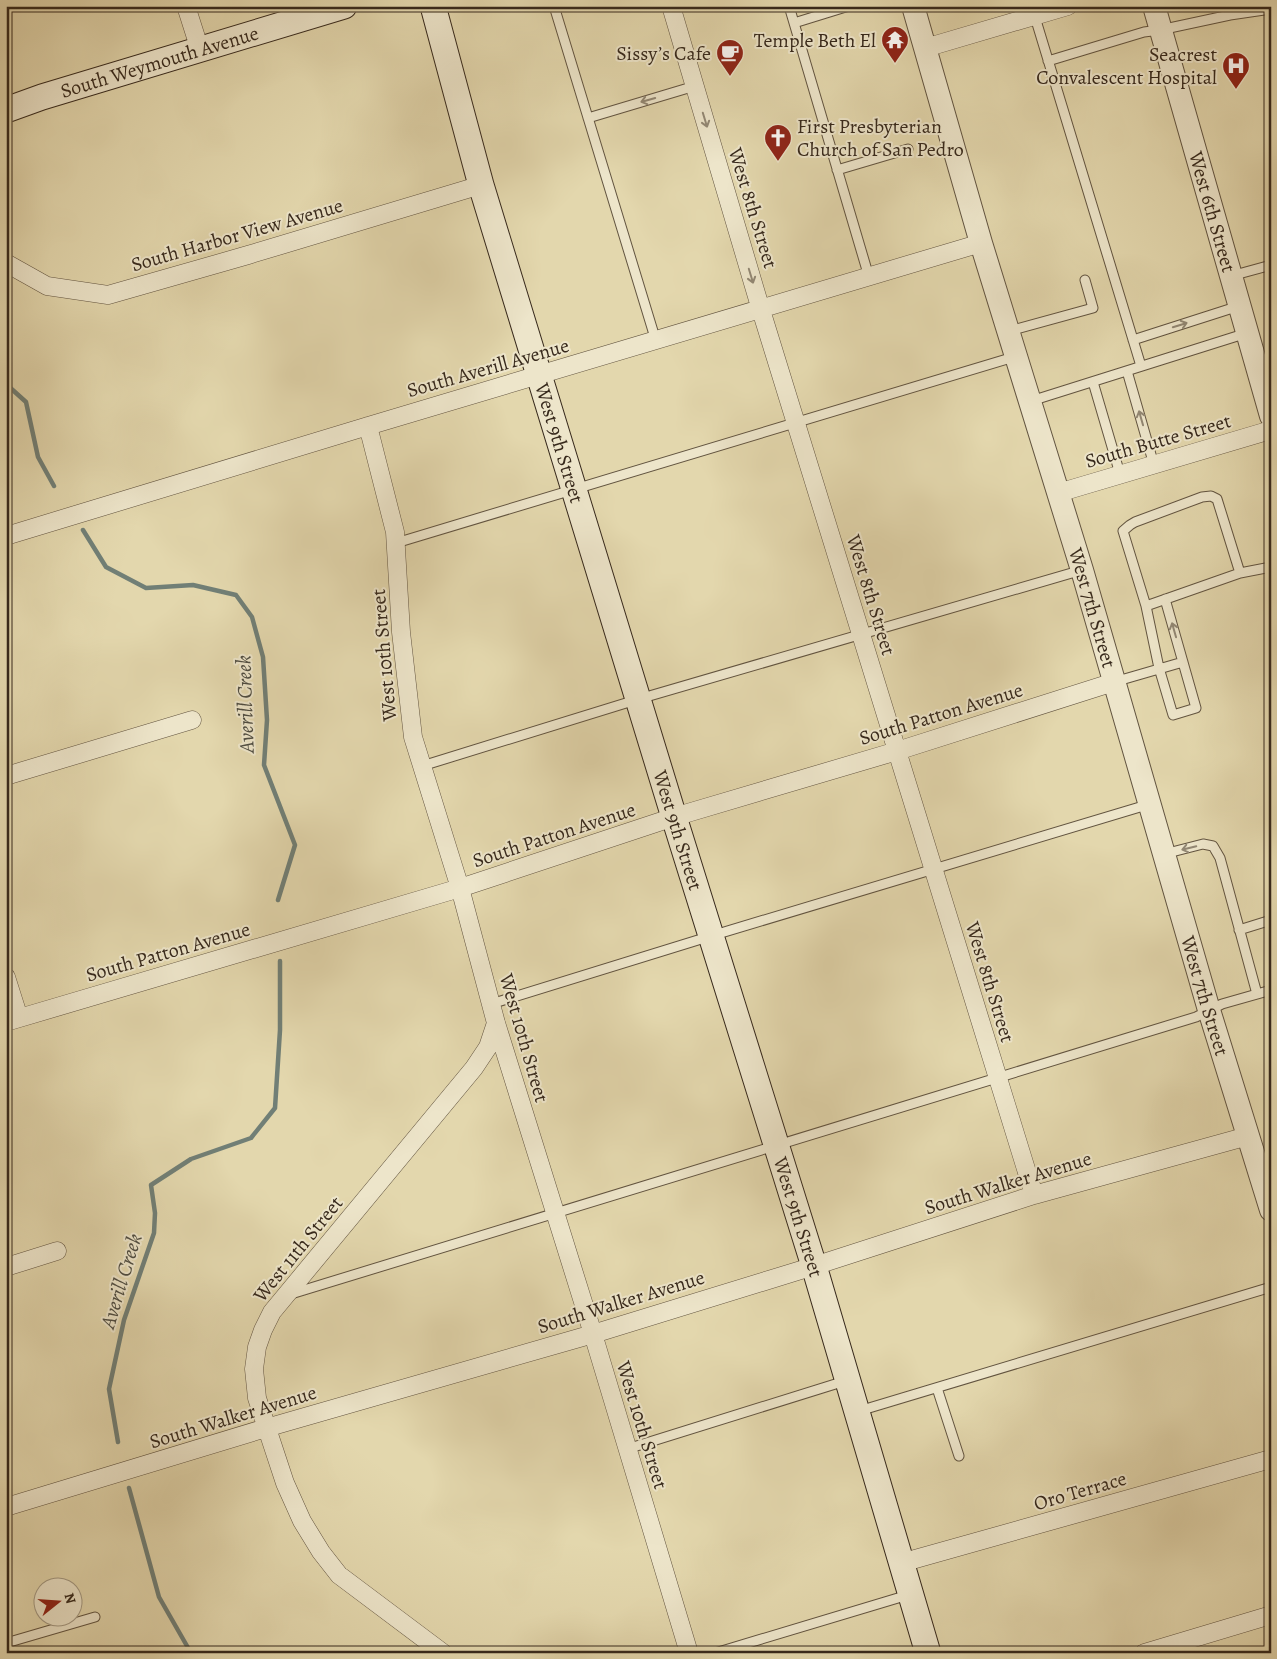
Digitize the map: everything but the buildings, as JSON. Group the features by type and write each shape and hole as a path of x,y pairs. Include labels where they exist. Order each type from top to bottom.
{"main road":[{"name":"South Weymouth Avenue","path":"6,110 42,97 344,6"},
{"name":"West 9th Street","path":"432,6 481,185 674,817 814,1266 928,1653"}],"street":[{"path":"186,6 200,50"},
{"name":"West 8th Street","path":"671,6 761,310 1034,1195"},
{"name":"West 7th Street","path":"913,6 981,243 1082,570 1209,1010 1271,1210"},
{"path":"925,48 1068,6"},
{"name":"West 6th Street","path":"1154,6 1271,416"},
{"name":"South Harbor View Avenue","path":"6,263 47,286 108,295 481,185"},
{"name":"South Averill Avenue","path":"6,536 981,243"},
{"name":"West 10th Street","path":"368,426 395,532 401,632 413,737 460,888 496,1024 689,1653"},
{"name":"South Butte Street","path":"1058,493 1271,430"},
{"name":"South Patton Avenue","path":"12,1020 460,888 674,817 897,751 1114,682"},
{"path":"6,776 192,720"},
{"path":"6,977 12,1020"},
{"name":"West 11th Street","path":"442,1653 339,1574 321,1552 302,1521 288,1491 257,1398 254,1369 257,1347 272,1312 474,1068 488,1047 496,1024"},
{"name":"South Walker Avenue","path":"6,1507 266,1428 592,1334 814,1266 1034,1195 1248,1136"},
{"path":"6,1267 57,1251"},
{"name":"Oro Terrace","path":"901,1563 1271,1459"},
{"path":"1144,1653 1166,1650 1271,1615"}],"lane":[{"path":"554,6 656,341"},
{"path":"789,6 869,277"},
{"path":"794,23 849,6"},
{"path":"1048,61 1144,32 1271,9"},
{"path":"1035,17 1141,366"},
{"path":"588,118 695,86"},
{"path":"837,170 908,150"},
{"path":"1231,276 1271,266"},
{"path":"1009,331 1093,308 1085,280"},
{"path":"1133,340 1240,306"},
{"path":"1031,401 1247,333"},
{"path":"396,543 1017,356"},
{"path":"1127,371 1154,465"},
{"path":"1093,382 1120,474"},
{"path":"1165,599 1196,708 1173,715 1159,668 1146,606 1123,531 1135,522 1202,497 1211,496 1217,499 1240,573"},
{"path":"1146,606 1240,573 1271,567"},
{"path":"422,766 639,699 1082,570"},
{"path":"1114,682 1183,662"},
{"path":"491,1004 1150,804"},
{"path":"1164,854 1203,844 1213,846 1220,858 1257,994"},
{"path":"1239,930 1271,920"},
{"path":"286,1296 1196,1017 1222,1004 1271,990"},
{"path":"857,1412 1271,1287"},
{"path":"627,1449 848,1381"},
{"path":"937,1388 958,1456"},
{"path":"715,1653 911,1594"},
{"path":"6,1643 95,1618"}],"waterway":[{"name":"Averill Creek","path":"6,384 26,402 38,457 54,486"},
{"name":"Averill Creek","path":"83,530 106,567 146,588 193,585 236,595 252,617 263,657 267,720 264,765 295,845 278,900"},
{"name":"Averill Creek","path":"118,1442 109,1389 124,1320 154,1233 155,1213 151,1185 191,1159 251,1138 275,1108 280,1030 280,961"},
{"name":"Averill Creek","path":"129,1488 159,1597 191,1653"}],"place":[{"name":"Temple Beth El","path":"895,64"},
{"name":"Sissy’s Cafe","path":"730,77"},
{"name":"Seacrest Convalescent Hospital","path":"1236,90"},
{"name":"First Presbyterian Church of San Pedro","path":"778,162"}]}
